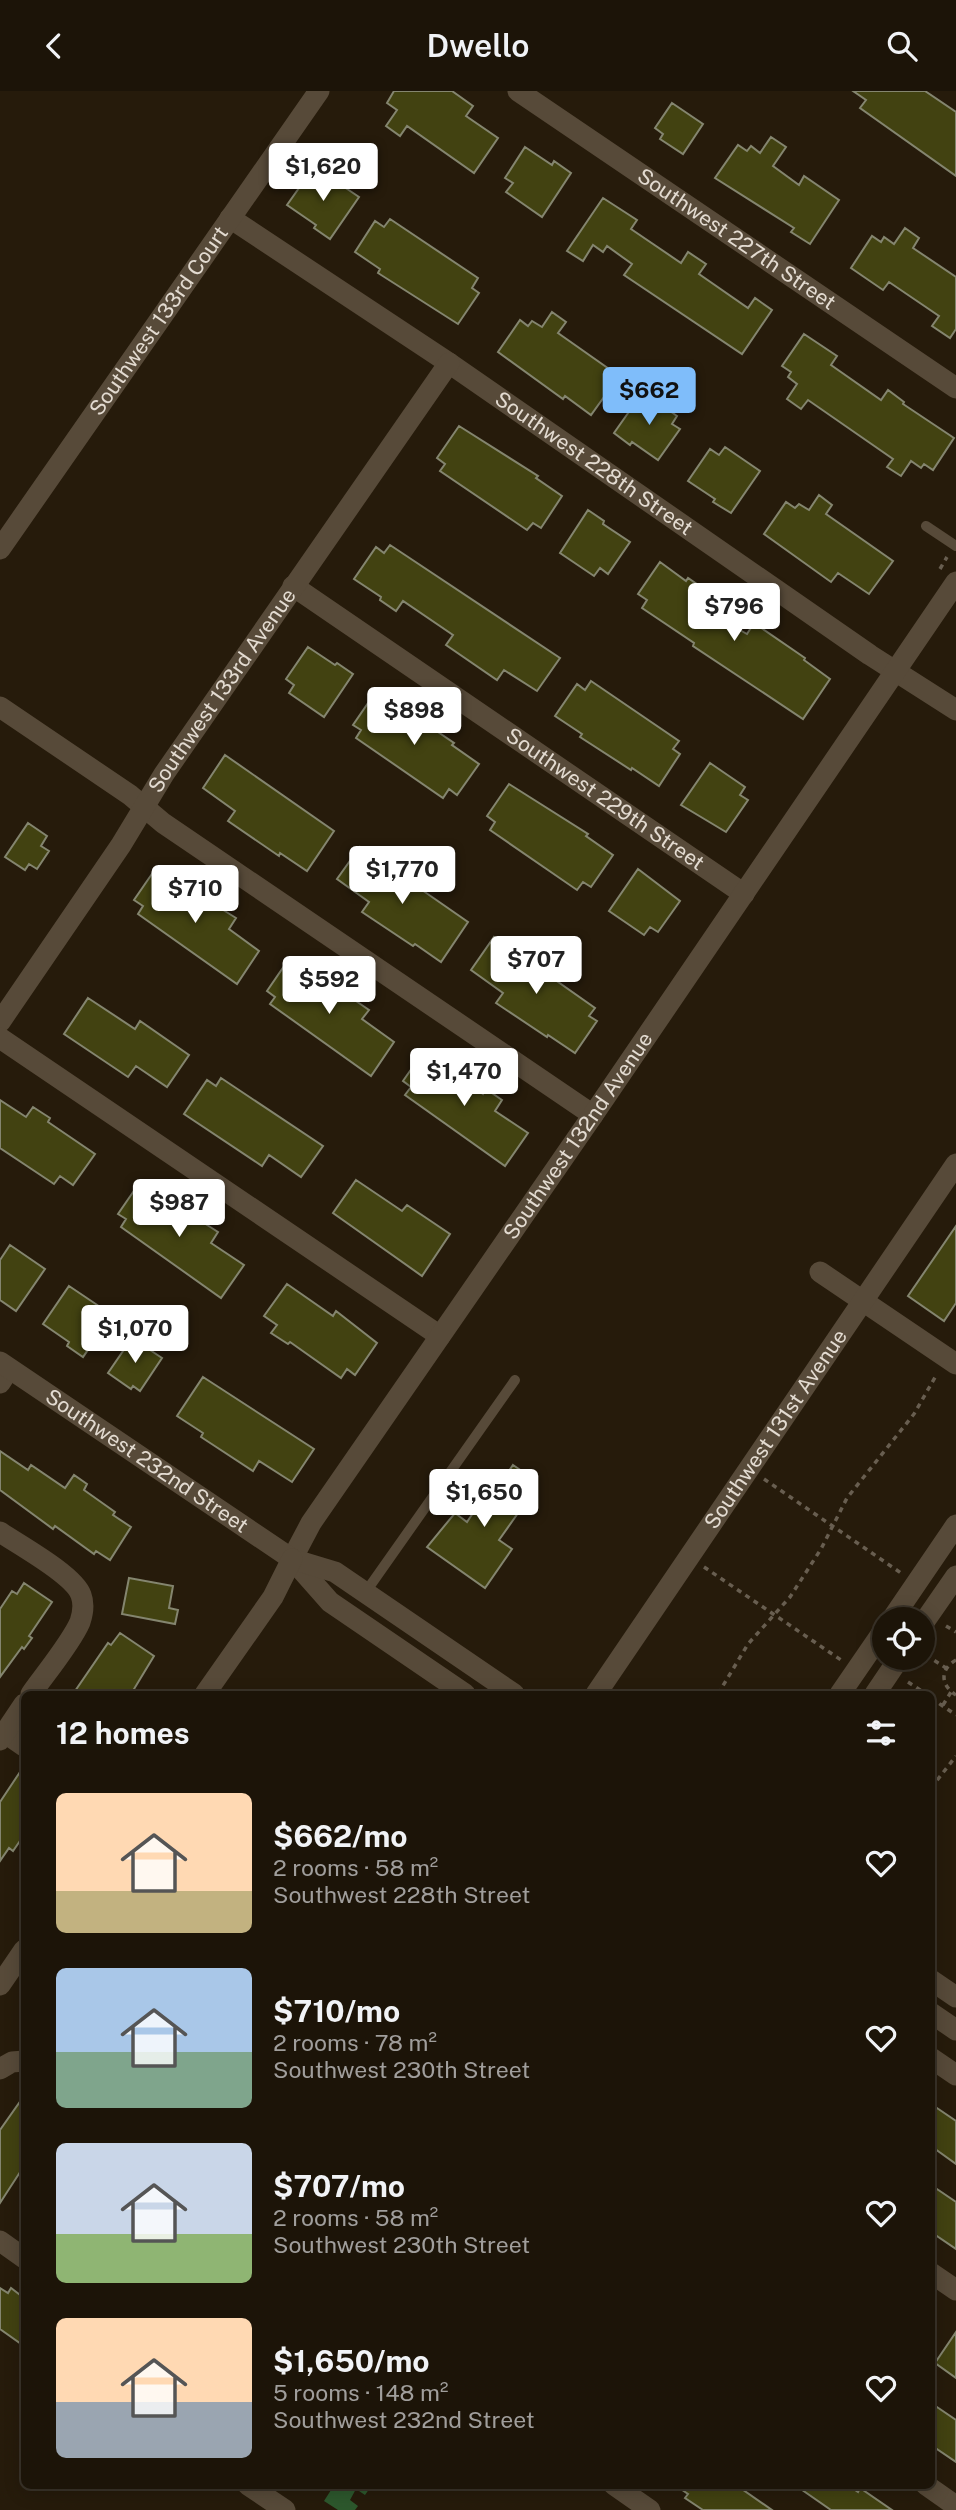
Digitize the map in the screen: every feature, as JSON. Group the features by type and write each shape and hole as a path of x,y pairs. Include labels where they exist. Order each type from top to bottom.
{"street":[{"name":"Southwest 133rd Court","path":"0,549 319,91"},
{"name":"Southwest 227th Street","path":"518,91 956,388"},
{"name":"Southwest 228th Street","path":"230,218 449,363 870,655 956,710"},
{"name":"Southwest 133rd Avenue","path":"0,1022 144,809 163,773 449,363"},
{"name":"Southwest 132nd Avenue","path":"207,1691 274,1597 311,1523 896,670 948,575"},
{"name":"Southwest 229th Street","path":"293,586 744,894"},
{"path":"0,707 130,795 144,809 593,1115"},
{"path":"0,1038 440,1336"},
{"name":"Southwest 131st Avenue","path":"598,1691 956,1164"},
{"path":"820,1272 863,1301 947,1368"},
{"name":"Southwest 232nd Street","path":"3,1371 292,1559 330,1602 461,1691"},
{"path":"900,1607 956,1525"},
{"path":"0,1532 70,1580 76,1586 82,1603 83,1611 78,1626 34,1691"},
{"name":"Southwest 232nd Street","path":"292,1559 335,1572 510,1691"},
{"path":"934,1607 956,1576"},
{"path":"842,1691 872,1647"},
{"path":"877,1691 891,1670"},
{"path":"21,1708 2,1736 21,1746"},
{"path":"0,1985 21,1954"},
{"path":"935,1983 956,1997"},
{"path":"935,2016 956,2030"},
{"path":"0,2069 12,2062 21,2061"},
{"path":"935,2061 956,2075"},
{"path":"0,2241 21,2255"},
{"path":"935,2276 956,2290"},
{"path":"254,2489 285,2510"},
{"path":"620,2489 650,2510"},
{"path":"932,2489 956,2505"}],"lane":[{"path":"926,526 954,548"},
{"path":"365,1593 515,1380"}],"path":[{"path":"948,575 954,548"},
{"path":"720,1691 748,1643 786,1603 803,1578 860,1480 895,1440 947,1368"},
{"path":"764,1479 901,1573"},
{"path":"704,1567 842,1661"},
{"path":"946,1626 956,1632"},
{"path":"942,1705 954,1693 943,1679 946,1668 956,1660"},
{"path":"935,1661 946,1668"},
{"path":"908,1682 922,1691"},
{"path":"935,1701 956,1715"},
{"path":"935,1783 956,1756"}],"shaded area":[{"path":"356,2489 350,2500 358,2506 355,2510 338,2510 324,2501 331,2490"},
{"path":"356,2489 369,2489 365,2495"}],"building":[{"path":"394,91 452,91 473,106 466,116 498,138 474,173 407,126 400,136 386,126 397,110 387,103"},
{"path":"853,91 925,91 956,112 956,176 860,108 866,100"},
{"path":"672,103 703,124 683,154 660,139 663,134 655,128"},
{"path":"771,137 786,147 773,166 799,185 804,176 839,200 810,244 791,232 794,228 715,178 738,145 747,151 751,146 760,153"},
{"path":"525,147 552,165 554,161 571,173 542,217 506,192 513,183 505,178"},
{"path":"322,172 359,197 330,239 314,228 316,225 287,205 309,174 317,180"},
{"path":"603,198 637,220 631,229 681,263 688,252 706,264 699,274 748,308 755,298 772,310 742,354 624,275 632,264 607,246 603,252 593,245 583,261 567,251"},
{"path":"390,219 478,278 472,288 479,293 458,324 378,273 380,269 355,252 375,221 384,227"},
{"path":"905,228 919,238 913,248 956,277 956,329 950,338 932,326 939,316 889,282 883,290 851,268 872,236 881,242 884,237 894,244"},
{"path":"552,312 566,322 558,333 619,376 591,415 565,396 563,399 498,352 520,320 528,326 532,321 542,327"},
{"path":"804,334 837,356 831,365 881,400 888,390 904,402 903,404 954,438 933,470 924,464 921,468 911,461 901,476 887,467 893,459 808,400 801,409 787,399 797,384 788,377 791,372 782,366"},
{"path":"643,392 677,416 672,424 680,429 658,460 614,433"},
{"path":"459,426 538,476 536,478 562,496 541,528 533,523 527,530 440,471 445,464 437,458"},
{"path":"725,447 760,471 731,513 688,481 710,449 719,455"},
{"path":"819,495 832,505 826,514 893,561 869,594 838,573 831,582 764,534 786,502 795,508 799,504 809,510"},
{"path":"588,510 630,542 608,574 600,568 594,576 560,553"},
{"path":"390,545 560,658 537,691 504,670 497,680 446,645 453,635 403,601 396,611 354,579 376,547 384,553"},
{"path":"660,562 686,581 688,578 704,589 697,600 738,629 747,634 754,623 830,679 803,719 693,646 694,643 642,608 647,600 638,594"},
{"path":"308,647 353,674 324,717 289,693 294,685 286,679"},
{"path":"591,681 679,741 673,749 680,754 659,786 580,737 582,734 555,716 577,684 585,690"},
{"path":"375,693 454,743 452,745 479,764 457,795 449,789 443,798 356,738 361,730 353,725"},
{"path":"225,755 334,831 307,871 280,853 279,856 228,821 235,811 203,788"},
{"path":"710,763 745,787 740,795 748,800 726,832 681,805"},
{"path":"509,784 588,834 586,836 613,855 591,887 583,882 577,890 490,830 495,822 487,816"},
{"path":"28,823 47,836 41,846 49,851 37,869 29,864 25,870 5,857"},
{"path":"360,847 468,922 441,962 362,912 369,902 337,879"},
{"path":"156,868 236,918 229,929 259,951 237,984 138,914 143,906 134,900"},
{"path":"638,869 680,901 658,932 650,927 644,935 609,911"},
{"path":"494,937 595,1008 589,1016 597,1021 575,1053 496,1003 503,993 471,970"},
{"path":"289,959 369,1010 362,1019 394,1042 371,1076 270,1004 275,997 267,991"},
{"path":"88,998 135,1029 140,1021 189,1055 167,1087 136,1066 128,1077 64,1034"},
{"path":"424,1051 483,1094 486,1089 502,1100 495,1111 528,1133 505,1166 405,1095 411,1087 403,1081"},
{"path":"221,1078 323,1146 301,1177 269,1155 262,1166 184,1114 207,1080 216,1086"},
{"path":"0,1100 26,1117 33,1107 50,1118 48,1122 95,1154 73,1185 60,1176 54,1184 0,1148"},
{"path":"356,1180 402,1211 407,1205 450,1234 422,1276 333,1213"},
{"path":"140,1182 218,1232 211,1243 244,1265 221,1298 121,1227 126,1219 118,1214"},
{"path":"956,1226 956,1303 944,1321 908,1296"},
{"path":"10,1245 45,1269 16,1311 0,1300 0,1260"},
{"path":"287,1284 333,1316 336,1311 377,1343 355,1375 347,1369 341,1378 290,1342 288,1344 271,1333 277,1325 264,1316"},
{"path":"69,1286 112,1315 83,1357 67,1346 69,1342 43,1324"},
{"path":"132,1338 162,1358 140,1391 133,1386 131,1389 108,1373"},
{"path":"203,1377 314,1449 292,1482 259,1461 253,1471 201,1437 203,1433 177,1416"},
{"path":"0,1451 28,1470 31,1465 65,1488 74,1475 87,1484 84,1490 131,1527 110,1560 96,1551 94,1554 55,1526 53,1529 0,1490"},
{"path":"513,1465 535,1480 519,1503 523,1506 499,1540 512,1549 485,1588 427,1547 455,1513 467,1522 483,1498 474,1492 484,1478 497,1488"},
{"path":"129,1578 173,1586 169,1608 178,1610 175,1624 122,1614"},
{"path":"24,1583 52,1602 29,1636 32,1638 0,1677 0,1609 12,1591 17,1594"},
{"path":"120,1633 154,1656 133,1691 75,1691 108,1643 111,1645"},
{"path":"21,1770 21,1839 13,1851 9,1848 0,1861 0,1802"},
{"path":"21,2100 21,2171 0,2203 0,2130"},
{"path":"935,2107 956,2121 956,2164 935,2149"},
{"path":"935,2188 956,2202 956,2249 935,2235"},
{"path":"0,2288 8,2293 11,2288 21,2296 21,2344 0,2329"},
{"path":"956,2332 956,2378 935,2363"},
{"path":"935,2406 956,2420 956,2462 935,2448"},
{"path":"681,2489 742,2489 772,2510 703,2510 685,2498 688,2494"},
{"path":"801,2489 854,2489 858,2492 861,2489 892,2510 831,2510"}]}
